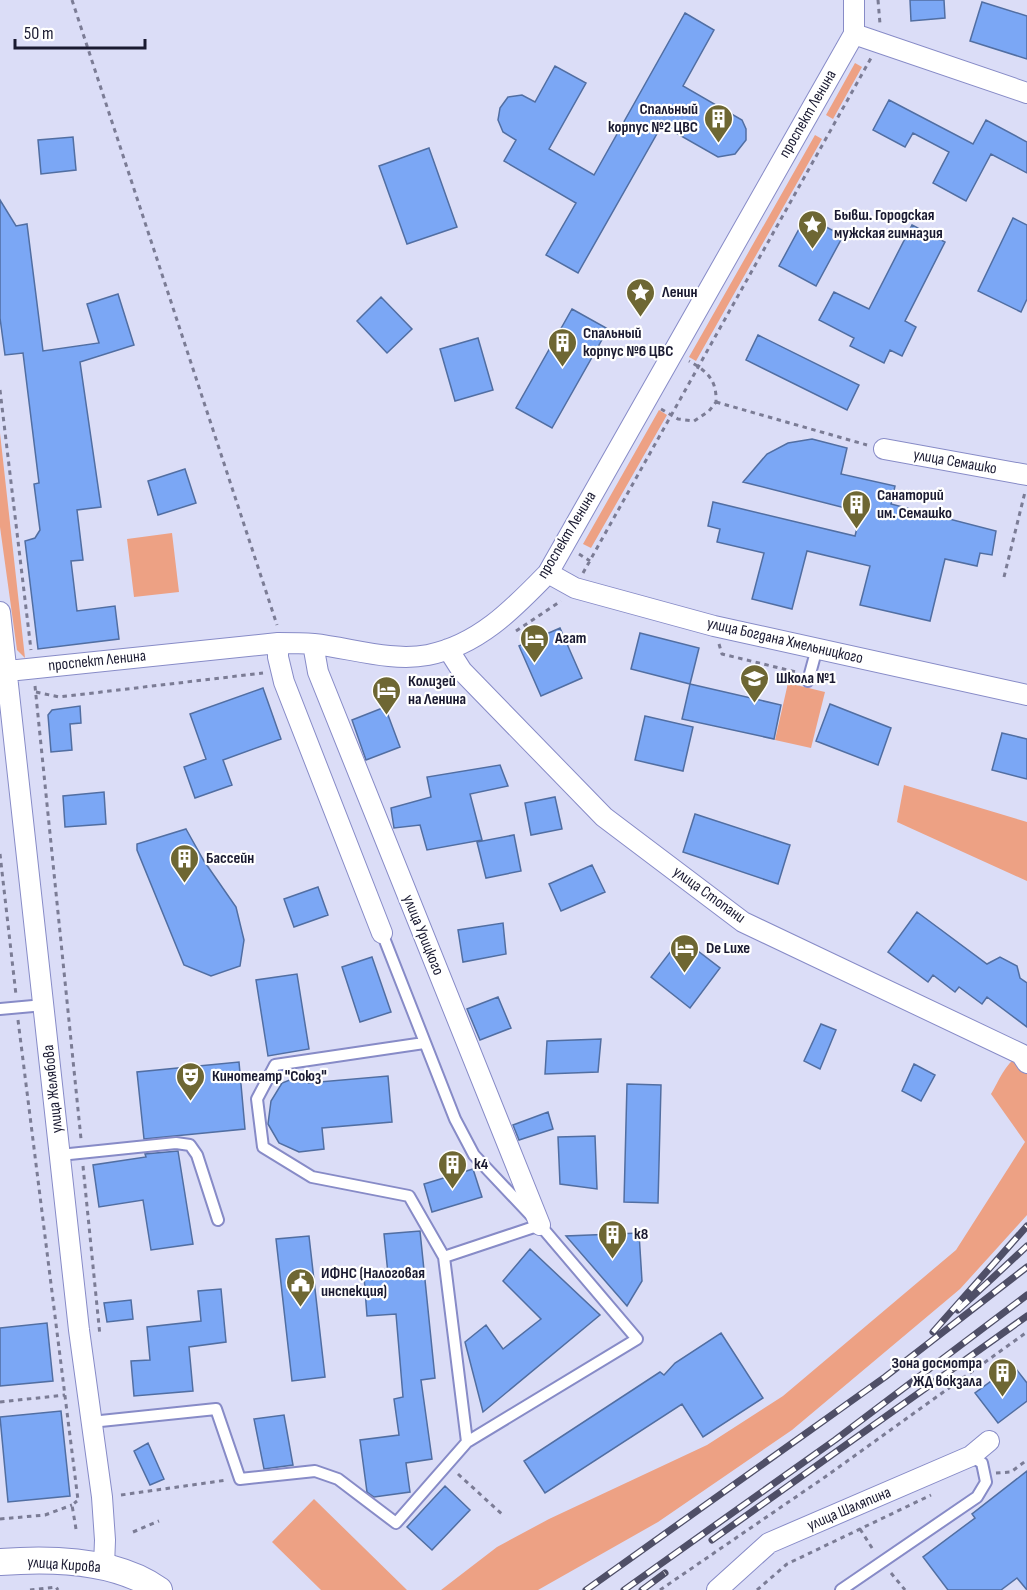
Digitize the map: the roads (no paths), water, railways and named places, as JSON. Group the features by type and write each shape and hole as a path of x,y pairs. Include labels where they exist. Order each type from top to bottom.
{"street":[{"name":"проспект Ленина","path":"8,671 282,635 314,644 410,656 428,655 448,649 494,625 548,573 854,33 854,0"},
{"path":"854,33 1027,93"},
{"name":"улица Семашко","path":"884,449 1027,475"},
{"name":"улица Богдана Хмельницкого","path":"548,573 581,590 714,626 1027,695"},
{"name":"улица Желябова","path":"0,612 60,1155 102,1497 104,1566"},
{"path":"282,635 278,657 284,682 382,933"},
{"name":"улица Урицкого","path":"314,644 318,672 540,1225"},
{"name":"улица Стопани","path":"448,649 462,670 604,817 743,922 1021,1054 1027,1063"},
{"name":"улица Шаляпина","path":"717,1590 769,1543 971,1456 989,1441"},
{"name":"улица Кирова","path":"0,1562 45,1561 104,1566 150,1583 159,1590"}],"lane":[{"path":"809,678 817,648"},
{"path":"91,1422 216,1409 240,1479 315,1471 338,1479 396,1523 467,1442 637,1339 540,1225 474,1155 454,1119 382,933"},
{"path":"0,1009 44,1005"},
{"path":"424,1043 275,1065 257,1099 263,1147 312,1177 409,1196 444,1257 467,1442"},
{"path":"60,1155 176,1143 190,1145 197,1155 218,1220"},
{"path":"444,1257 540,1225"},
{"path":"841,1590 977,1497 986,1482 982,1463 971,1456"}],"railway":[{"path":"933,1332 1027,1226"},
{"path":"958,1310 1027,1246"},
{"path":"586,1590 885,1377 1027,1267"},
{"path":"624,1590 835,1440 1027,1295"},
{"path":"712,1540 1027,1316"},
{"path":"642,1590 665,1573"}],"place":[{"name":"Спальный корпус №2 ЦВС","path":"719,144"},
{"name":"Бывш. Городская мужская гимназия","path":"813,250"},
{"name":"Ленин","path":"641,318"},
{"name":"Спальный корпус №6 ЦВС","path":"562,368"},
{"name":"Санаторий им. Семашко","path":"856,530"},
{"name":"Агат","path":"534,664"},
{"name":"Школа №1","path":"755,704"},
{"name":"Колизей на Ленина","path":"387,716"},
{"name":"Бассейн","path":"185,884"},
{"name":"De Luxe","path":"685,974"},
{"name":"Кинотеатр \"Союз\"","path":"191,1102"},
{"name":"к4","path":"453,1190"},
{"name":"к8","path":"613,1260"},
{"name":"ИФНС (Налоговая инспекция)","path":"300,1308"},
{"name":"Зона досмотра ЖД вокзала","path":"1003,1398"}]}
